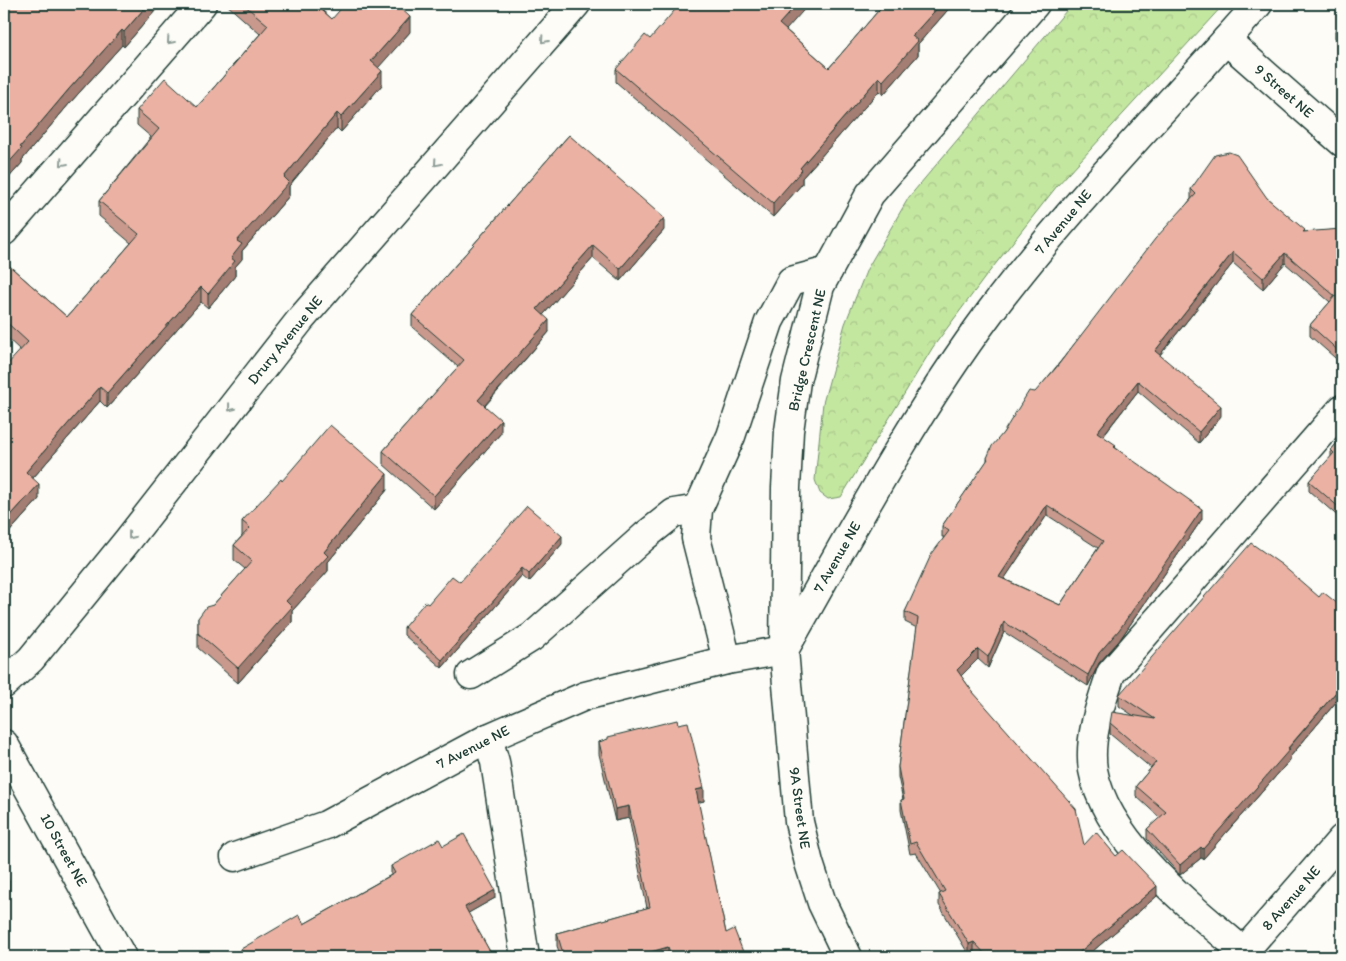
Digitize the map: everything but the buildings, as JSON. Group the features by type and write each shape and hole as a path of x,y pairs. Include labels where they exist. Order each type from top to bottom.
{"street":[{"path":"4,231 202,4"},
{"name":"Drury Avenue NE","path":"4,684 31,659 128,540 300,319 576,4"},
{"name":"Bridge Crescent NE","path":"784,650 789,431 796,381 820,286 870,194 1034,4"},
{"name":"7 Avenue NE","path":"235,857 326,825 488,738 585,696 727,660 784,650 882,478 927,404 989,313 1057,226 1258,4"},
{"name":"9 Street NE","path":"1226,40 1342,142"},
{"path":"727,660 696,538 698,509 730,436 769,322 791,281 828,271"},
{"path":"1241,955 1138,854 1107,812 1093,769 1095,725 1110,672 1342,410"},
{"path":"471,675 532,637 644,536 674,514 698,509"},
{"name":"9A Street NE","path":"784,650 799,822 808,863 822,903 848,957"},
{"path":"488,738 495,762 525,957"},
{"name":"10 Street NE","path":"4,744 122,957"},
{"name":"8 Avenue NE","path":"1241,955 1342,839"}],"green space":[{"path":"1072,4 1224,4 1057,186 933,347 841,497 828,499 820,493 815,480 823,403 845,324 867,269 909,197"}]}
